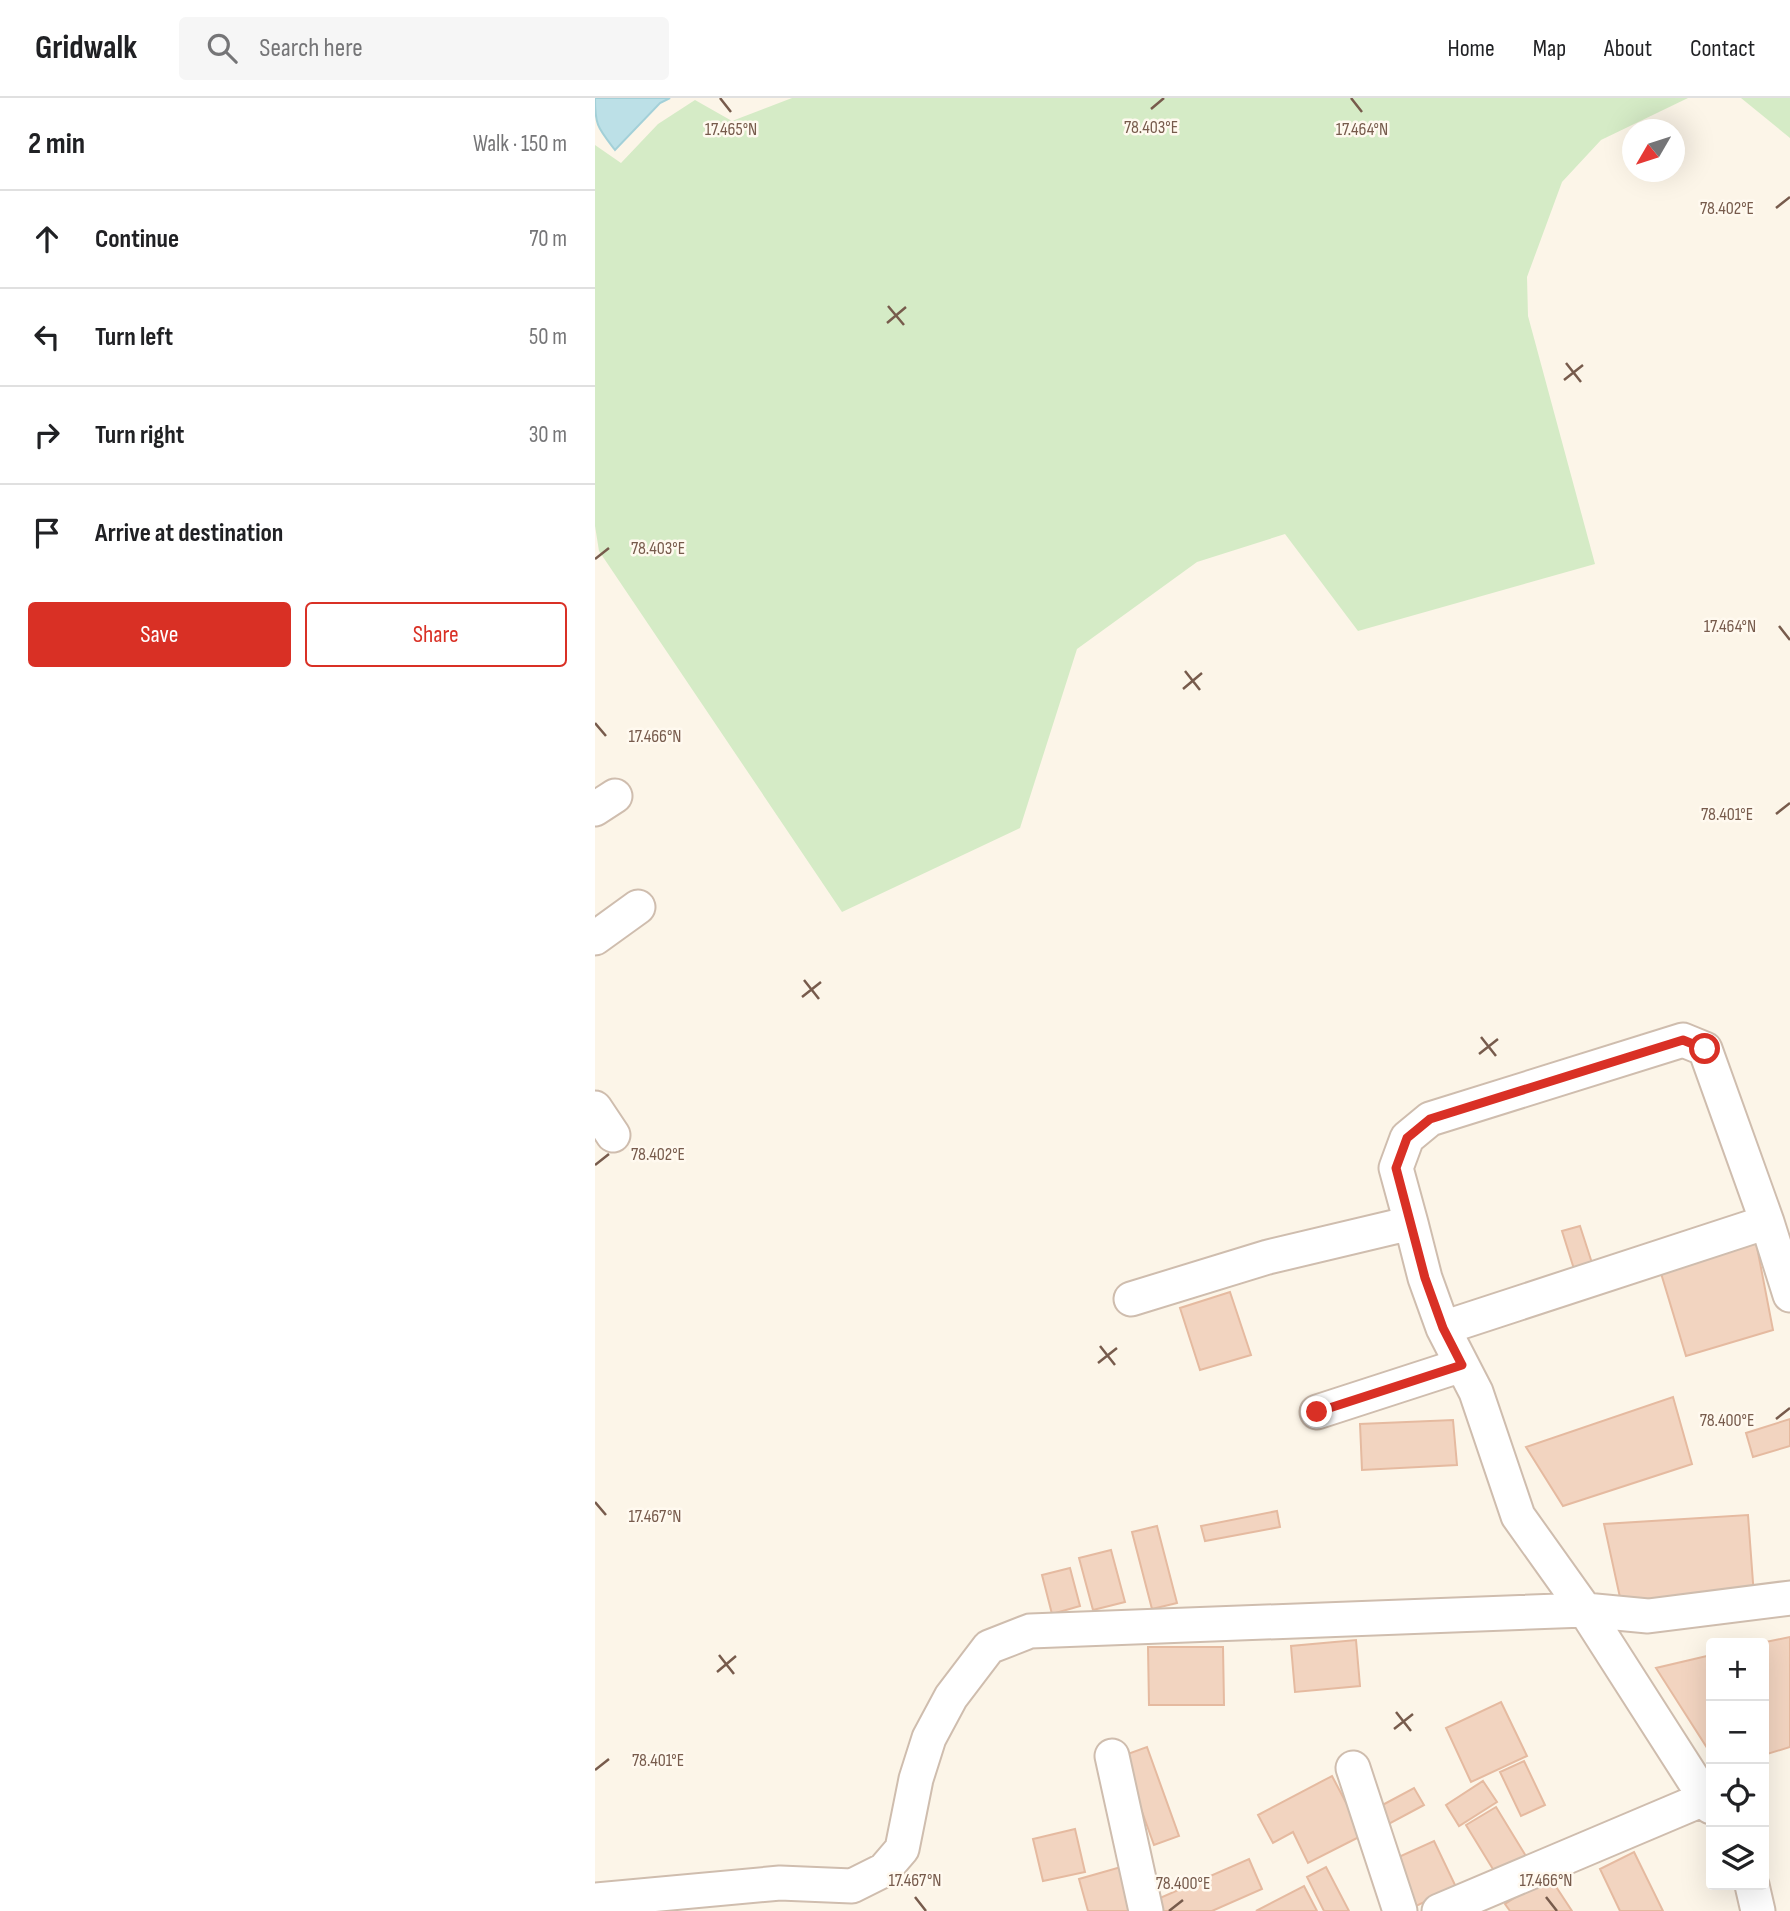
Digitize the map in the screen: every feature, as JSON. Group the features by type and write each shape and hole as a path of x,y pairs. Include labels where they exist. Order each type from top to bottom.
{"street":[{"path":"595,938 638,907"},
{"path":"1706,1798 1585,1610 1518,1516 1476,1392 1443,1328 1425,1278 1396,1168 1407,1138 1430,1119 1683,1040 1705,1049 1767,1222 1790,1295"},
{"path":"1443,1328 1767,1222"},
{"path":"1131,1299 1268,1257 1411,1223"},
{"path":"1317,1412 1462,1365"},
{"path":"595,1900 780,1883 852,1886 884,1870 902,1849 916,1779 929,1738 950,1697 989,1647 1030,1631 1585,1610 1648,1616 1790,1598"},
{"path":"1112,1756 1146,1911"},
{"path":"1353,1768 1399,1911"},
{"path":"1442,1910 1706,1804"},
{"path":"1753,1890 1758,1911"}],"green space":[{"path":"792,98 1688,98 1644,119 1622,119 1622,130 1601,140 1562,182 1527,277 1528,316 1595,564 1358,631 1285,534 1197,562 1077,649 1020,828 842,912 599,551 595,526 595,145 621,163 658,124 695,100 732,121"},
{"path":"1741,98 1790,98 1790,138"}],"water":[{"path":"595,98 670,98 660,103 615,150 599,126"}],"building":[{"path":"1580,1226 1592,1263 1574,1269 1562,1231"},
{"path":"1756,1242 1773,1330 1686,1356 1660,1270"},
{"path":"1230,1292 1251,1355 1200,1370 1180,1308"},
{"path":"1673,1397 1692,1464 1563,1506 1526,1447"},
{"path":"1790,1419 1790,1446 1753,1457 1746,1433"},
{"path":"1453,1420 1457,1465 1362,1470 1360,1424"},
{"path":"1277,1511 1280,1527 1205,1541 1201,1526"},
{"path":"1748,1515 1754,1596 1621,1602 1604,1524"},
{"path":"1157,1526 1177,1603 1152,1609 1132,1532"},
{"path":"1111,1550 1125,1602 1093,1610 1079,1558"},
{"path":"1070,1568 1080,1606 1052,1614 1042,1575"},
{"path":"1790,1637 1790,1747 1769,1753 1769,1701 1769,1641"},
{"path":"1356,1640 1360,1686 1295,1692 1291,1646"},
{"path":"1148,1647 1223,1647 1224,1705 1149,1705"},
{"path":"1706,1656 1706,1746 1656,1668"},
{"path":"1501,1702 1527,1756 1471,1782 1446,1728"},
{"path":"1147,1747 1179,1836 1154,1845 1122,1756"},
{"path":"1524,1761 1545,1805 1521,1816 1500,1772"},
{"path":"1332,1776 1363,1835 1308,1863 1293,1832 1273,1843 1258,1815"},
{"path":"1483,1781 1497,1802 1459,1826 1446,1805"},
{"path":"1414,1788 1424,1805 1385,1826 1375,1809"},
{"path":"1496,1807 1529,1861 1499,1879 1466,1825"},
{"path":"1075,1829 1085,1872 1043,1881 1033,1839"},
{"path":"1434,1841 1456,1887 1414,1907 1392,1860"},
{"path":"1634,1852 1663,1911 1620,1911 1600,1869"},
{"path":"1249,1859 1262,1889 1212,1911 1157,1911 1153,1901"},
{"path":"1121,1867 1134,1911 1088,1911 1079,1879"},
{"path":"1326,1867 1349,1911 1324,1911 1307,1877"},
{"path":"1549,1876 1572,1911 1510,1911 1505,1904"},
{"path":"1304,1886 1317,1911 1256,1911"}],"route":[{"path":"1317,1412 1462,1365 1443,1328 1425,1278 1396,1168 1407,1138 1430,1119 1683,1040 1705,1049"}]}
